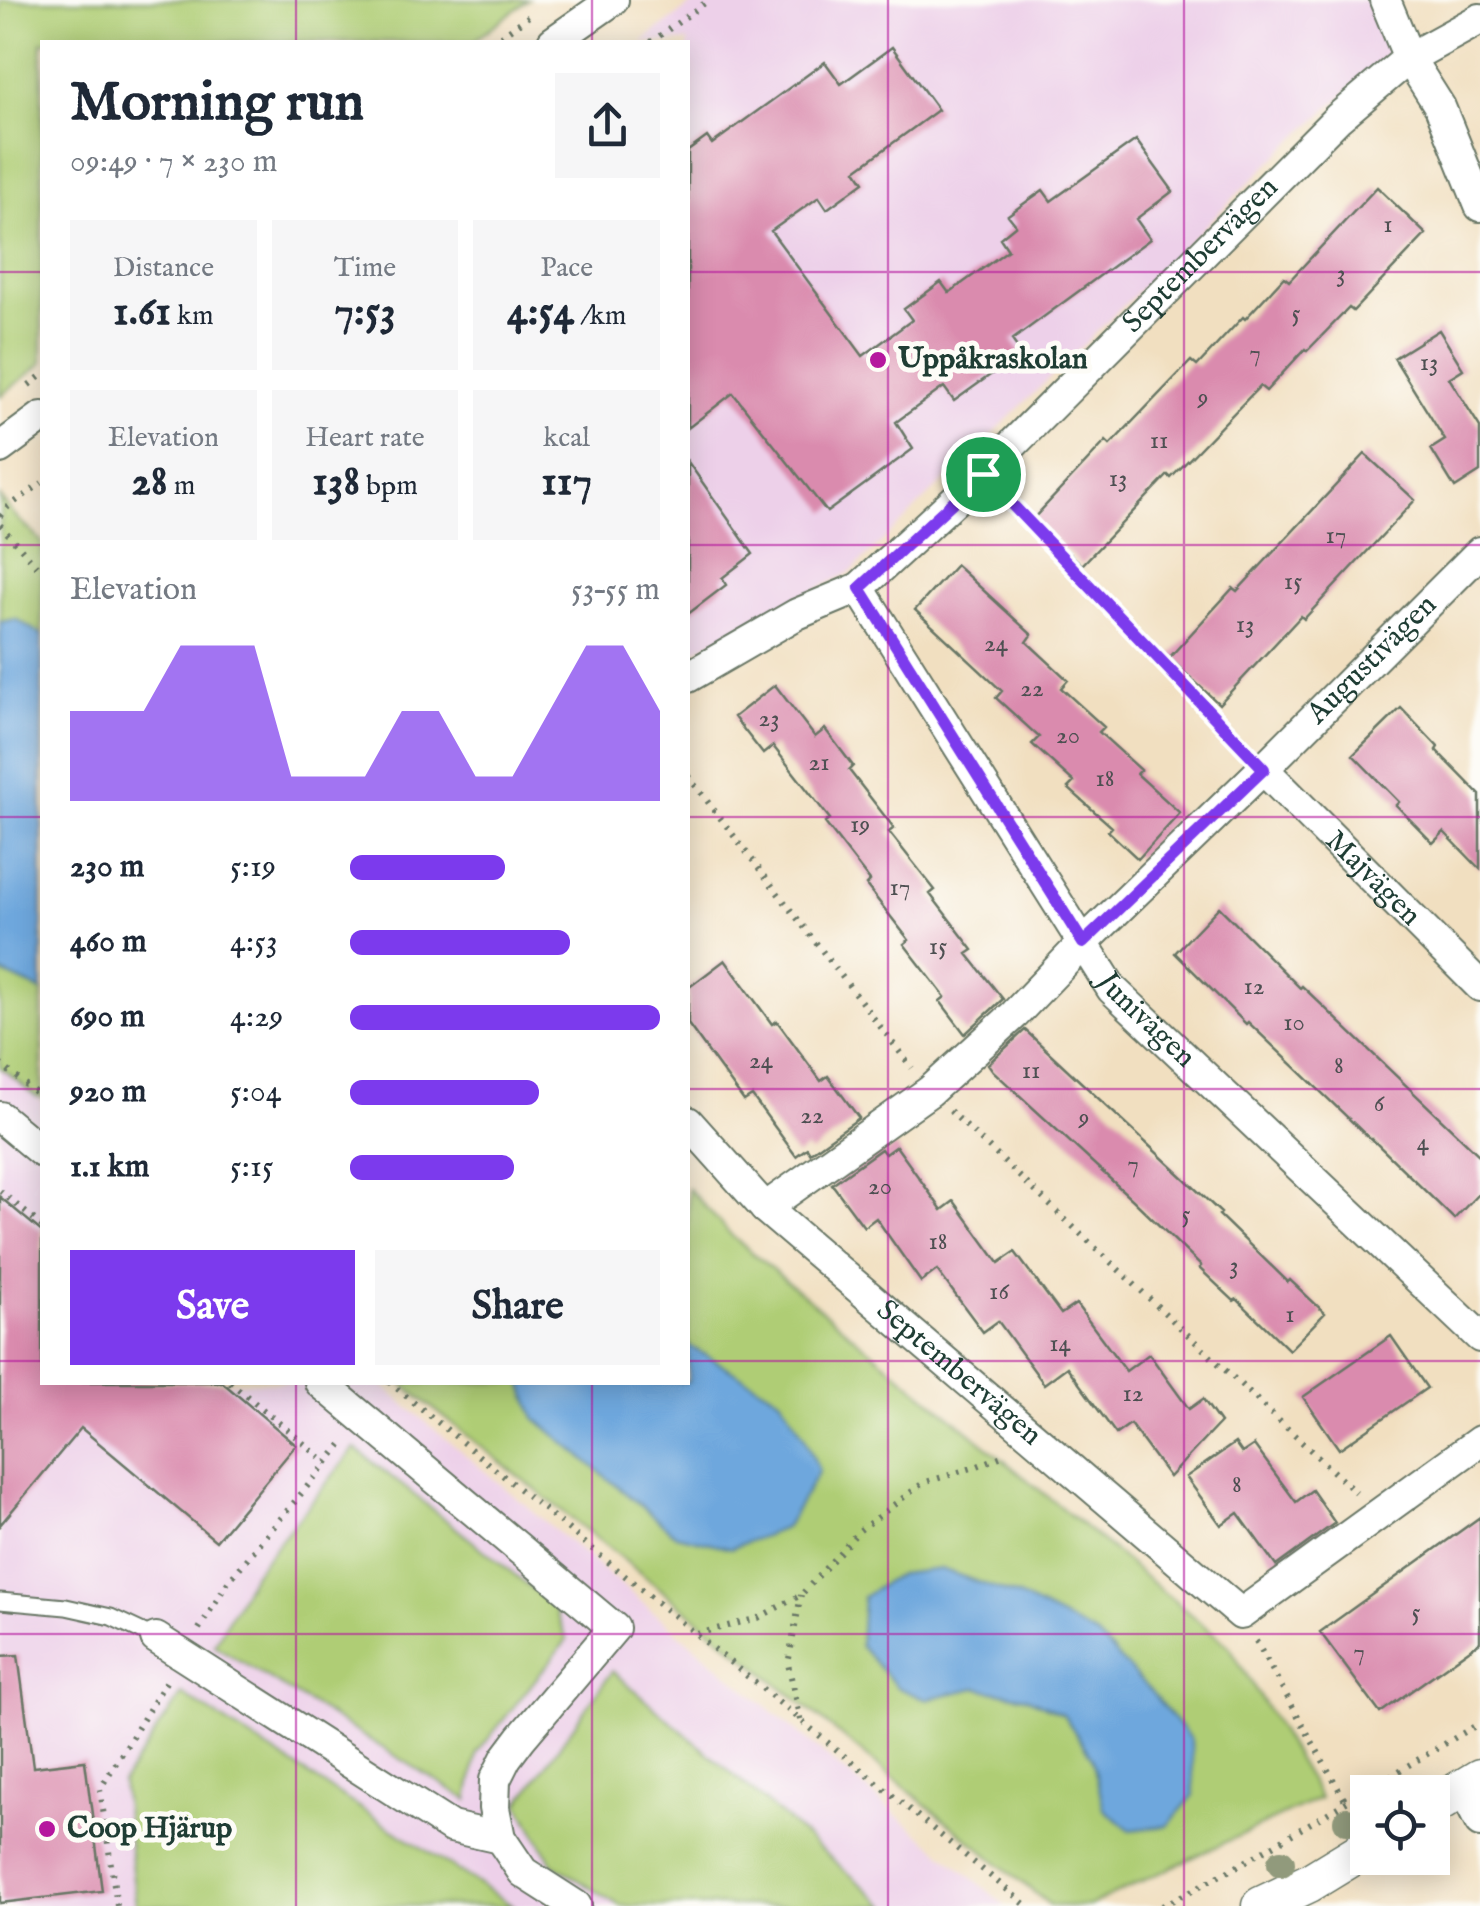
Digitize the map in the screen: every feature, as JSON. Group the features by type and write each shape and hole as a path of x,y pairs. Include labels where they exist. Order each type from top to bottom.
{"street":[{"path":"556,40 613,0"},
{"path":"1385,0 1409,58 1440,107 1480,206"},
{"name":"Septembervägen","path":"690,677 797,614 860,588 983,474 1338,118 1409,58 1480,19"},
{"path":"0,448 40,418"},
{"name":"Augustivägen","path":"765,1208 930,1092 1015,1014 1480,552"},
{"name":"Junivägen","path":"860,588 1112,989 1480,1336"},
{"name":"Majvägen","path":"1264,769 1480,986"},
{"path":"0,1117 40,1150"},
{"name":"Septembervägen","path":"690,1124 765,1208 1241,1614"},
{"path":"324,1385 614,1628 506,1758 495,1780 494,1808 500,1838 523,1872 576,1906"},
{"path":"1241,1614 1480,1441"},
{"path":"156,1638 451,1827 500,1838"},
{"path":"1262,1906 1350,1858"}],"lane":[{"path":"0,1601 111,1617 156,1638"}],"path":[{"path":"654,40 710,0"},
{"path":"495,40 536,10"},
{"path":"983,474 1264,769"},
{"path":"0,516 40,484"},
{"path":"0,525 40,570"},
{"path":"690,779 930,1092 1378,1514"},
{"path":"0,1064 40,1096"},
{"path":"33,1090 40,1085"},
{"path":"0,1191 40,1224"},
{"path":"234,1385 327,1463"},
{"path":"393,1385 1027,1906"},
{"path":"696,1634 758,1618 800,1595 859,1531 922,1483 974,1468 1038,1442"},
{"path":"800,1595 788,1664 801,1721"},
{"path":"1241,1614 1346,1802"},
{"path":"1162,1906 1238,1866 1480,1723"}],"shaded area":[{"name":"Uppåkraskolan","path":"698,0 1377,0 1393,50 1285,148 851,572 690,653 690,40 644,40"},
{"path":"0,1067 40,1100 40,1385 381,1385 1006,1906 0,1906"}],"green space":[{"path":"0,0 528,0 475,40 40,40 40,366 0,396"},
{"path":"0,497 40,540 40,634 16,619 0,622"},
{"path":"0,972 40,990 40,1096 0,1067"},
{"path":"690,1190 733,1237 1230,1647 1320,1798 1089,1906 1051,1906 404,1385 690,1385"},
{"path":"355,1448 553,1605 567,1640 477,1753 468,1800 214,1645 253,1574"},
{"path":"612,1671 887,1906 620,1906 553,1864 519,1804"},
{"path":"182,1694 513,1906 136,1906 122,1782"}],"water":[{"path":"16,619 40,634 40,990 0,972 0,622"},
{"path":"690,1346 781,1399 804,1436 819,1471 785,1528 731,1548 676,1535 535,1418 523,1385 690,1385"},
{"path":"941,1569 1018,1596 1097,1636 1154,1695 1191,1740 1194,1795 1167,1826 1130,1830 1104,1809 1092,1758 1063,1714 1026,1697 976,1688 925,1699 898,1688 860,1646 863,1597 899,1574"}],"building":[{"name":"Uppåkraskolan","path":"892,47 938,110 856,170 864,182 827,209 819,197 771,231 863,356 912,320 904,309 941,282 949,293 1008,250 1000,238 1016,225 1008,215 1043,190 1051,201 1136,140 1173,191 1136,219 1150,239 1012,340 1021,353 954,401 944,387 896,422 913,449 827,512 733,393 690,426 690,150 707,137 712,144 825,62 841,84"},
{"path":"1377,187 1426,234 1353,311 1349,308 1266,391 1260,386 1082,565 1033,519 1106,441 1110,445 1191,361 1197,366 1284,277 1289,281"},
{"path":"1439,330 1463,369 1449,378 1480,427 1480,472 1455,488 1431,449 1445,440 1394,358"},
{"path":"1365,454 1415,500 1219,704 1169,658"},
{"path":"690,465 753,554 722,578 726,585 690,612"},
{"path":"956,565 1032,635 1027,642 1068,680 1061,688 1104,727 1099,732 1141,770 1137,774 1180,813 1138,859 1108,831 1112,827 1068,788 1074,782 1032,744 1039,737 996,698 1002,691 915,610"},
{"path":"775,685 815,737 825,729 853,766 849,770 894,828 889,832 935,890 930,894 973,950 967,954 1003,999 965,1034 940,1001 945,997 904,944 909,940 866,885 870,881 825,823 830,819 773,746 763,754 734,717"},
{"path":"1401,708 1480,795 1480,869 1444,832 1433,843 1353,755"},
{"path":"1219,907 1480,1156 1480,1192 1454,1219 1175,953"},
{"path":"725,960 772,1024 777,1021 821,1081 828,1076 859,1118 810,1153 807,1148 796,1156 752,1096 744,1101 690,1027 690,986"},
{"path":"1025,1030 1325,1313 1289,1350 993,1071 988,1064"},
{"path":"896,1146 942,1210 954,1201 999,1263 1015,1252 1061,1314 1076,1304 1126,1371 1149,1354 1189,1409 1203,1399 1220,1423 1169,1477 1130,1424 1116,1434 1067,1367 1044,1384 998,1321 983,1332 937,1270 921,1282 876,1218 864,1227 832,1184 881,1149 885,1154"},
{"path":"0,1197 40,1230 40,1385 226,1385 296,1445 216,1541 81,1428 0,1525"},
{"path":"1391,1336 1427,1388 1339,1449 1303,1397"},
{"path":"1235,1443 1242,1453 1254,1445 1296,1502 1312,1490 1335,1523 1276,1566 1238,1513 1221,1525 1186,1477"},
{"path":"1480,1517 1480,1642 1380,1713 1320,1632"},
{"name":"Coop Hjärup","path":"18,1655 33,1767 85,1761 102,1891 0,1903 0,1656"}],"place":[{"name":"Uppåkraskolan","path":"878,360"},
{"name":"Coop Hjärup","path":"47,1829"}],"route":[{"path":"983,474 1264,769 1083,943 860,588 983,474"}]}
